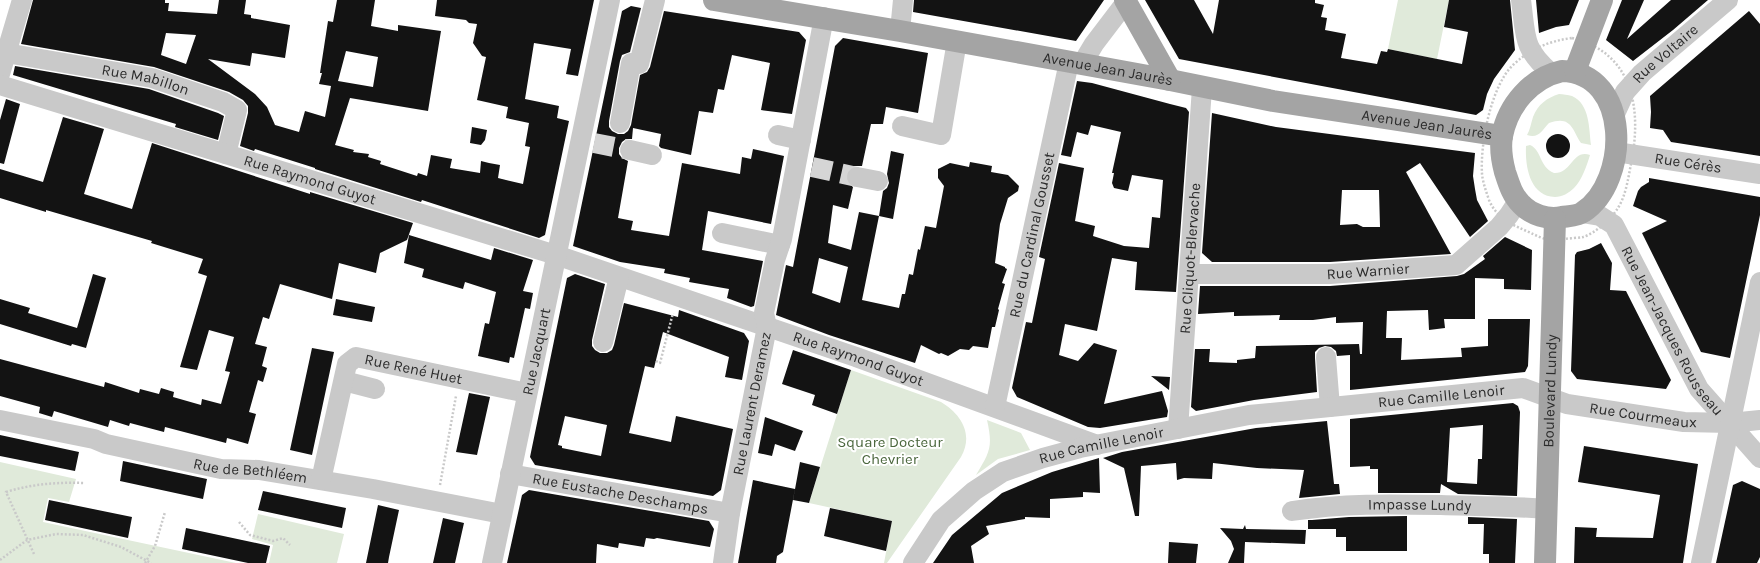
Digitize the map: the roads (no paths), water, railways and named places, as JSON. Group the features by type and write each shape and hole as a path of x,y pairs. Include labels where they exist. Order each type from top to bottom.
{"main road":[{"name":"Avenue Jean Jaurès","path":"714,0 757,3 824,17 1170,80 1202,88 1272,101 1502,136"},
{"path":"1575,71 1602,0"},
{"path":"1126,1 1170,80"},
{"path":"1575,71 1599,87 1609,99 1614,116 1616,152 1605,187 1596,200 1582,213 1554,219 1539,215 1526,209 1518,201 1511,190 1502,158 1502,136 1510,112 1521,96 1535,81 1551,73 1575,71"},
{"name":"Boulevard Lundy","path":"1545,563 1554,219"}],"street":[{"path":"0,74 22,0"},
{"name":"Rue Jacquart","path":"492,563 556,255 587,141 610,0"},
{"path":"620,123 631,63 639,64 654,0"},
{"path":"900,31 903,0"},
{"path":"1521,0 1527,44 1537,61 1551,73"},
{"name":"Rue Voltaire","path":"1614,116 1625,92 1642,74 1728,0"},
{"name":"Rue du Cardinal Gousset","path":"995,408 1076,63 1094,44 1126,1"},
{"name":"Rue Laurent Deramez","path":"723,563 730,513 767,327 764,313 775,260 804,165 801,140 824,17"},
{"path":"902,126 941,135 957,41"},
{"name":"Rue Mabillon","path":"6,53 152,78 223,102 237,110 226,154"},
{"name":"Rue Raymond Guyot","path":"0,84 556,255 767,327 1097,445"},
{"name":"Rue Cliquot-Blervache","path":"1178,429 1202,88"},
{"path":"778,135 801,140"},
{"path":"630,150 652,155"},
{"name":"Rue Cérès","path":"1616,152 1760,174"},
{"path":"857,177 878,181"},
{"name":"Rue Warnier","path":"1189,274 1330,274 1456,265 1498,227 1509,215 1518,201"},
{"name":"Rue Jean-Jacques Rousseau","path":"1582,213 1600,216 1614,225 1699,389 1760,458"},
{"path":"722,233 780,245"},
{"path":"603,342 619,277"},
{"path":"1701,563 1760,282"},
{"name":"Rue René Huet","path":"321,480 347,364 356,357 527,393"},
{"path":"1326,357 1330,407"},
{"path":"344,381 375,389"},
{"name":"Rue Camille Lenoir","path":"912,563 941,520 974,491 1003,472 1043,458 1097,445 1249,415 1523,388 1550,399"},
{"name":"Rue Courmeaux","path":"1550,399 1582,406 1680,421 1730,423 1760,420"},
{"name":"Rue de Bethléem","path":"0,420 94,439 106,444 221,469 258,470 321,480 417,489 437,501 502,514"},
{"name":"Rue Eustache Deschamps","path":"510,474 730,513"},
{"name":"Impasse Lundy","path":"1292,512 1322,506 1379,504 1510,506 1547,509"}],"tunnel":[{"path":"594,143 630,150"},
{"path":"812,167 857,177"}],"park label":[{"name":"Square Docteur Chevrier","path":"890,450"}]}
